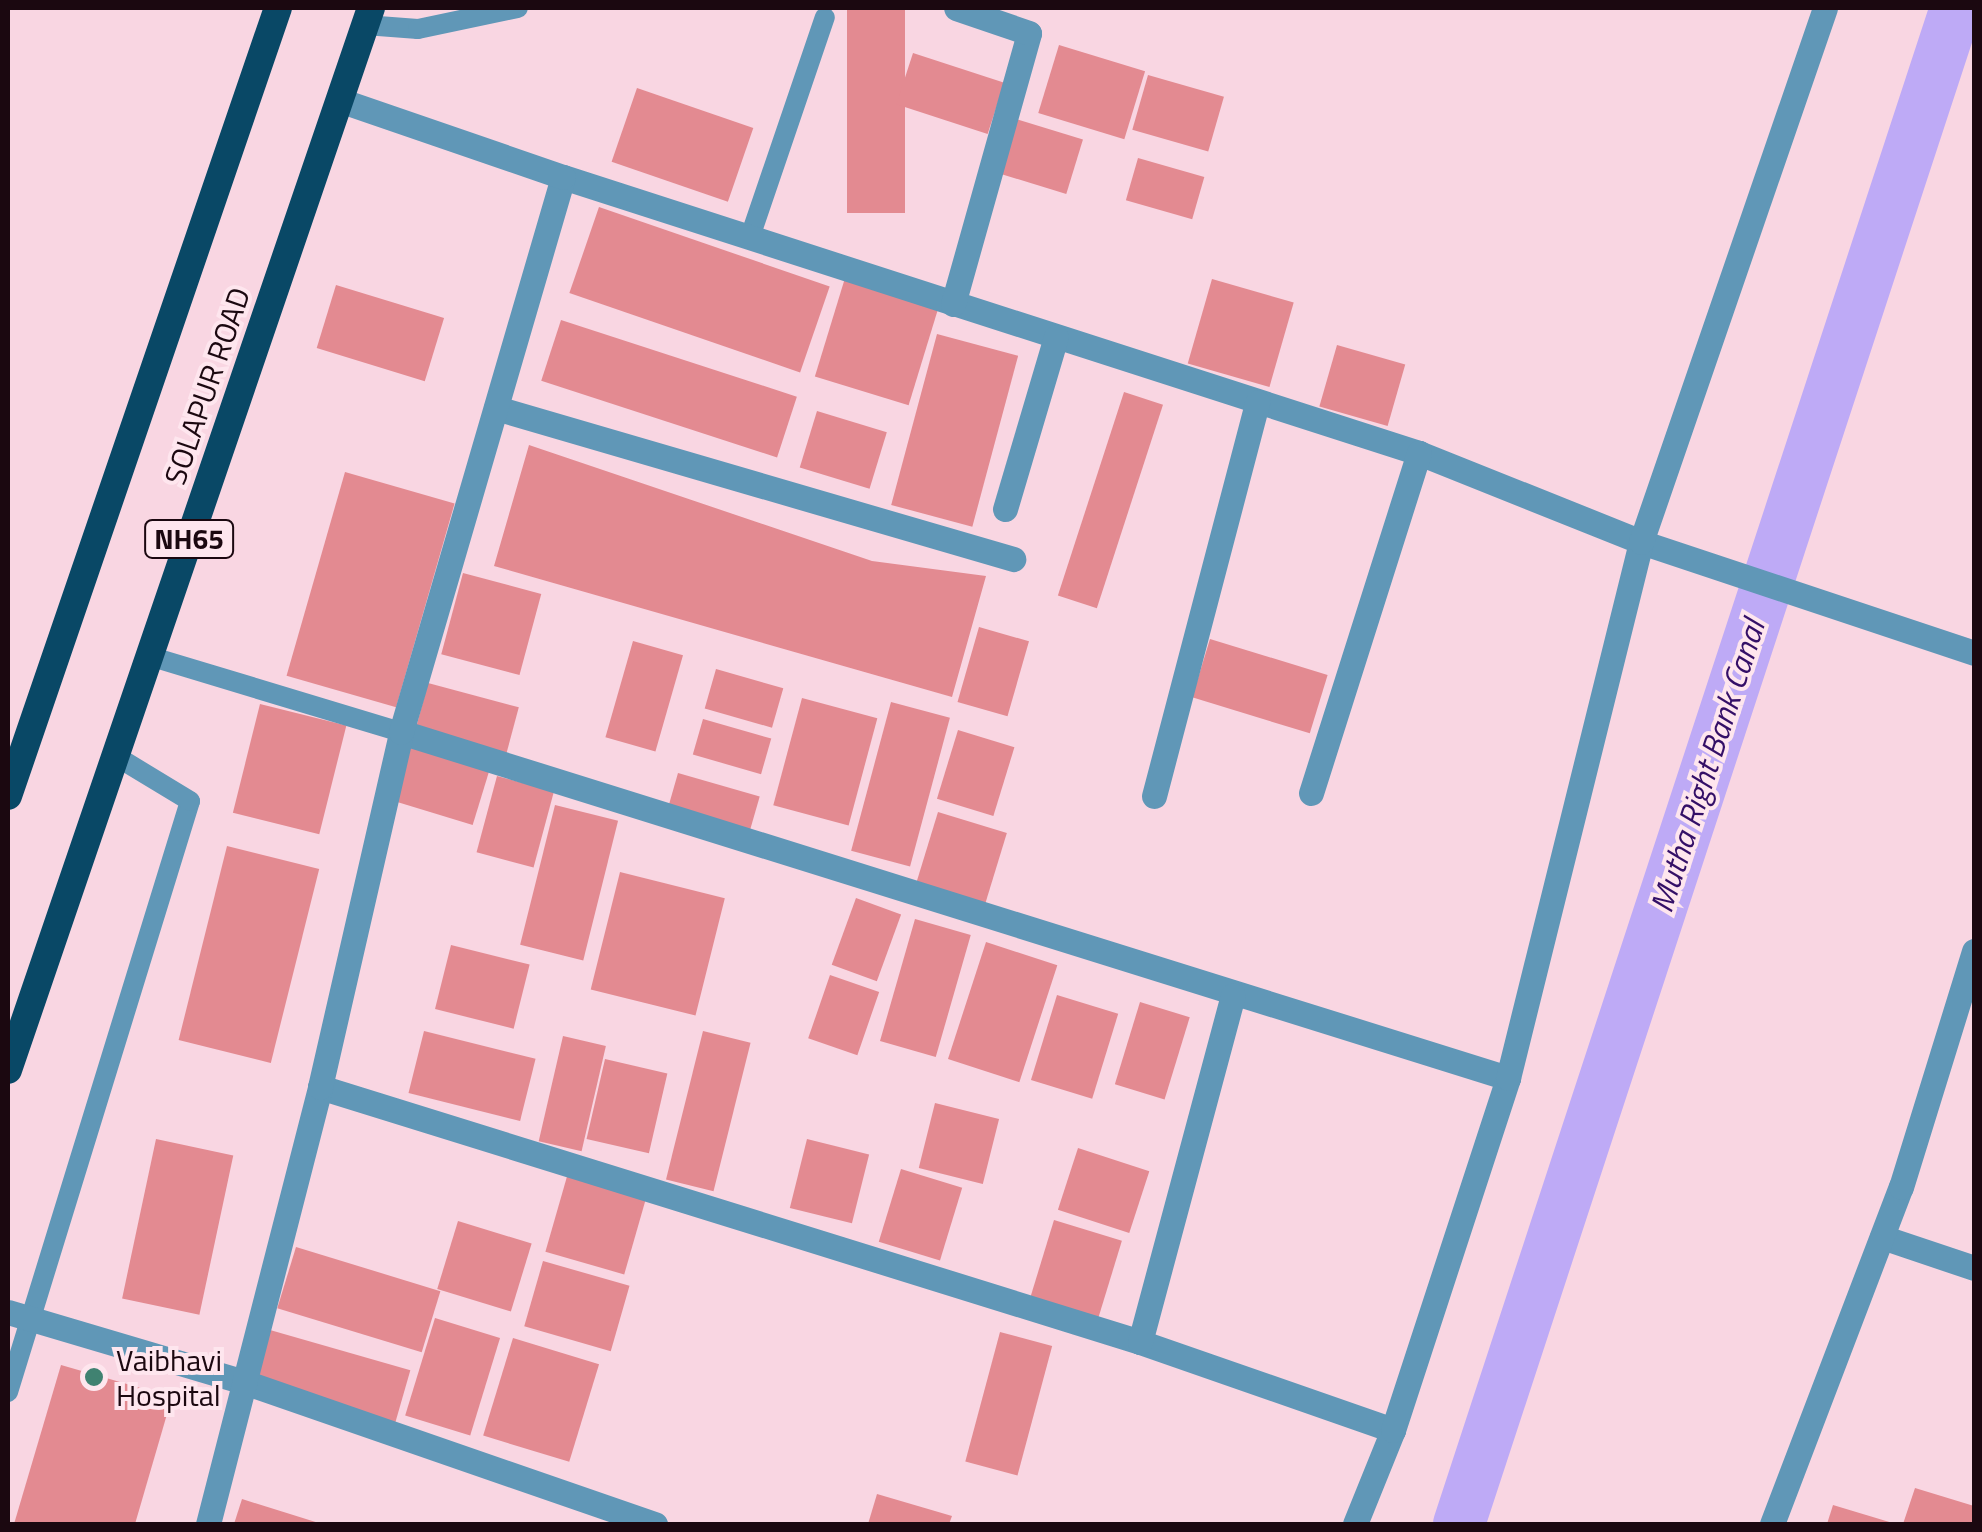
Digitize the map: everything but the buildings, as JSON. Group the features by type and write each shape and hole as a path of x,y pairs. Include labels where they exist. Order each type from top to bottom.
{"highway":[{"name":"SOLAPUR ROAD","path":"8,796 278,8"},
{"name":"SOLAPUR ROAD","path":"8,1070 368,16"}],"street":[{"path":"952,304 1029,33 956,8"},
{"path":"1355,1524 1393,1430 1508,1078 1642,542 1825,8"},
{"path":"339,100 563,177 1420,453 1642,542 1696,555 1974,653"},
{"path":"208,1524 320,1087 400,732 563,177"},
{"path":"1005,509 1056,337"},
{"path":"1154,796 1257,402"},
{"path":"496,408 1012,559"},
{"path":"1311,794 1420,453"},
{"path":"400,732 1233,996 1508,1078"},
{"path":"1772,1524 1882,1236 1974,951"},
{"path":"1140,1342 1233,996"},
{"path":"320,1087 1140,1342 1393,1430"},
{"path":"1882,1236 1974,1268"},
{"path":"8,1312 247,1383 655,1524"}],"lane":[{"path":"368,16 418,29 518,8"},
{"path":"750,237 824,17"},
{"path":"149,656 400,732"},
{"path":"8,1392 190,802 114,755"}],"waterway":[{"name":"Mutha Right Bank Canal","path":"1459,1524 1956,8"}],"place":[{"name":"Vaibhavi Hospital","path":"94,1377"}]}
